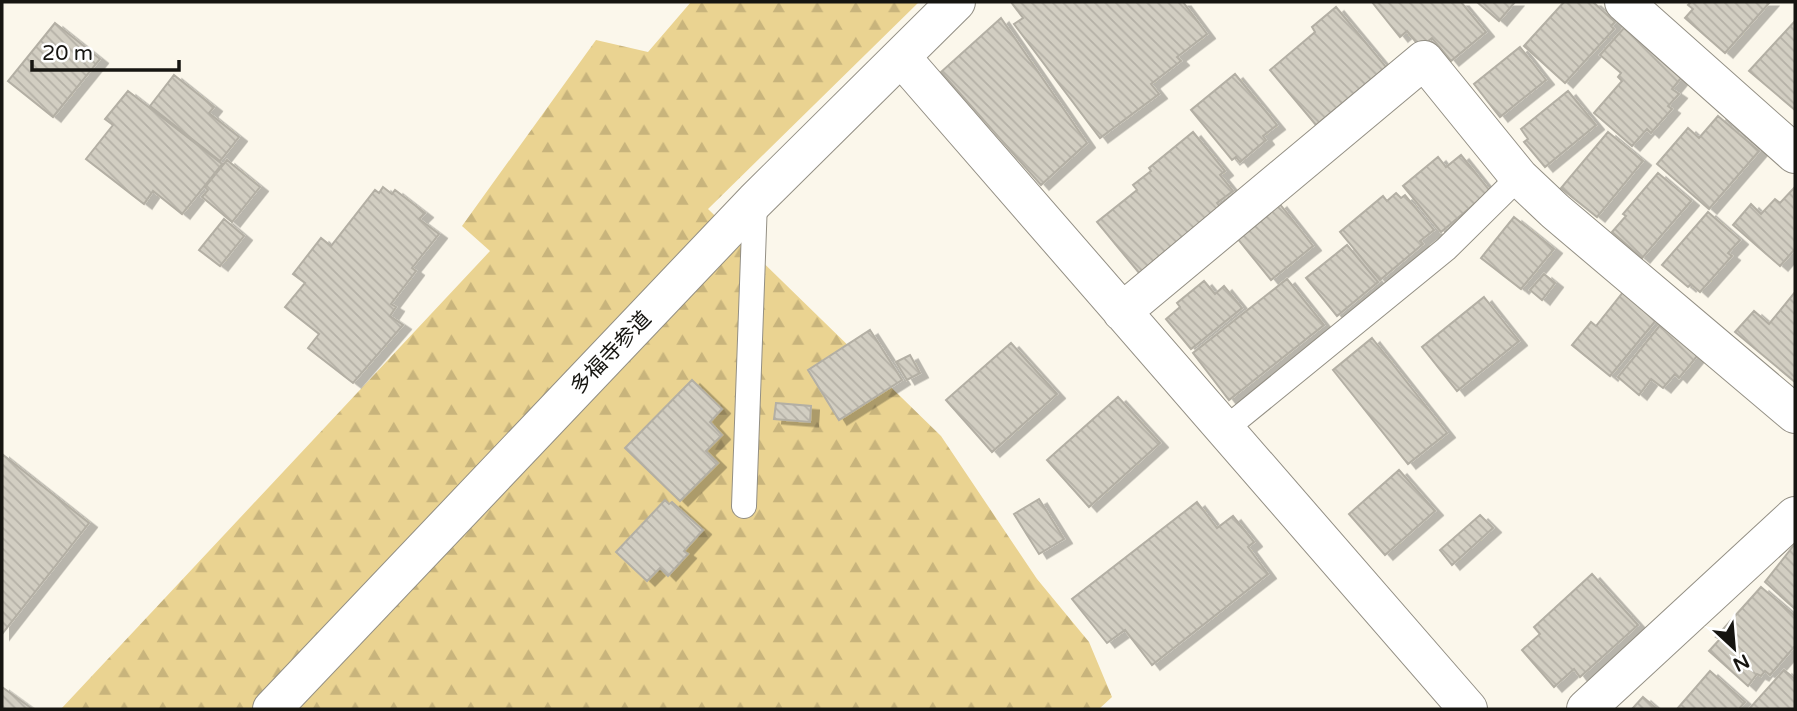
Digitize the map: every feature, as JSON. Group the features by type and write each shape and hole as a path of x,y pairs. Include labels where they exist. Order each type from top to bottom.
{"street":[{"name":"多福寺参道","path":"272,709 755,201 956,2"},
{"path":"1624,2 1795,154"},
{"path":"901,57 1468,709"},
{"path":"1122,312 1424,60 1519,177 1555,211 1795,414"},
{"path":"1586,709 1795,516"}],"lane":[{"path":"1224,430 1446,249 1519,177"},
{"path":"744,506 755,201"}],"green space":[{"path":"691,2 919,2 708,209 941,436 1037,579 1089,642 1112,697 1099,709 61,709 490,251 462,226 596,40 648,52"}],"building":[{"path":"1011,2 1183,2 1207,34 1177,57 1181,61 1151,84 1159,94 1100,138 1014,24 1023,18"},
{"path":"1372,2 1461,2 1486,32 1451,61 1432,38 1420,47 1407,31 1400,37"},
{"path":"1477,2 1515,2 1499,21"},
{"path":"1564,2 1593,2 1615,22 1611,26 1614,29 1565,83 1524,46"},
{"path":"1691,2 1770,2 1725,53 1685,18 1693,9 1688,5"},
{"path":"1336,7 1386,67 1316,125 1270,70 1315,32 1312,27"},
{"path":"1001,18 1087,143 1041,185 941,72"},
{"path":"1795,21 1795,110 1749,71"},
{"path":"55,23 100,59 53,117 8,81"},
{"path":"1624,28 1681,78 1672,89 1679,94 1668,106 1672,109 1651,133 1647,129 1632,146 1594,113 1622,81 1618,77 1621,73 1600,55"},
{"path":"1520,47 1546,80 1500,117 1474,84"},
{"path":"1235,74 1277,125 1263,136 1266,140 1240,162 1236,157 1232,160 1191,110"},
{"path":"174,75 214,107 209,113 239,137 220,161 150,106"},
{"path":"128,91 222,164 182,214 153,191 144,204 86,159 113,125 105,119"},
{"path":"1568,91 1596,125 1545,167 1524,142 1528,139 1521,129"},
{"path":"1718,116 1759,151 1709,209 1657,164 1688,128 1699,138"},
{"path":"1193,132 1225,171 1220,175 1233,191 1217,203 1221,208 1140,274 1097,222 1137,190 1133,185 1151,171 1149,168"},
{"path":"1608,132 1643,161 1597,217 1561,188"},
{"path":"1461,155 1490,191 1441,232 1403,186 1438,157 1446,167"},
{"path":"227,160 260,187 232,222 202,197 208,190 205,187"},
{"path":"1658,173 1691,201 1642,258 1612,232 1626,216 1623,214"},
{"path":"383,187 392,194 395,190 425,213 419,219 439,234 412,268 416,271 391,304 396,307 390,316 403,325 353,383 308,348 319,334 285,307 305,283 293,274 321,238 331,246 375,190 379,193"},
{"path":"1794,188 1795,249 1780,266 1733,225 1751,204 1761,214 1775,199 1780,203"},
{"path":"1396,193 1401,198 1405,195 1434,230 1420,241 1423,244 1380,280 1340,232 1383,196 1387,201"},
{"path":"1279,203 1313,246 1271,280 1237,238"},
{"path":"1708,212 1740,240 1728,253 1732,256 1700,292 1691,284 1688,287 1662,265"},
{"path":"1514,217 1554,249 1521,289 1481,258"},
{"path":"224,219 244,236 220,266 199,250"},
{"path":"1347,245 1378,282 1337,316 1306,278"},
{"path":"1544,274 1555,283 1542,300 1530,290"},
{"path":"1287,279 1324,325 1229,400 1193,353"},
{"path":"1204,281 1215,294 1224,286 1242,308 1191,349 1166,319 1180,307 1177,303"},
{"path":"1624,291 1657,319 1610,376 1572,345 1591,322 1596,326"},
{"path":"1795,292 1795,382 1735,332 1754,311 1769,324"},
{"path":"1484,297 1519,341 1457,391 1422,347"},
{"path":"1661,324 1698,355 1679,378 1675,374 1663,388 1651,379 1639,395 1618,377"},
{"path":"870,330 902,380 839,420 808,370"},
{"path":"1372,338 1447,433 1408,464 1333,370"},
{"path":"1011,343 1057,394 992,452 946,400"},
{"path":"910,355 920,373 907,380 896,362"},
{"path":"692,380 722,409 710,422 722,435 706,451 718,463 680,501 625,448"},
{"path":"1118,397 1160,443 1089,507 1047,460"},
{"path":"776,403 811,406 810,422 774,419"},
{"path":"2,454 89,523 2,634"},
{"path":"1399,470 1435,511 1385,555 1349,514"},
{"path":"1039,499 1064,539 1039,554 1014,514"},
{"path":"665,500 669,504 672,502 703,530 684,551 688,554 668,576 660,568 647,581 616,552"},
{"path":"1197,502 1217,528 1233,516 1254,542 1248,547 1268,574 1152,665 1125,630 1107,643 1072,599"},
{"path":"1480,515 1493,528 1452,565 1440,550"},
{"path":"1794,545 1795,547 1795,609 1765,582"},
{"path":"1592,574 1638,625 1580,677 1574,669 1554,687 1522,650 1540,634 1534,627"},
{"path":"1761,587 1795,616 1795,646 1770,675 1765,671 1761,676 1757,674 1748,686 1709,651 1720,639 1716,637"},
{"path":"1784,670 1795,679 1795,709 1749,709"},
{"path":"1710,671 1745,702 1739,709 1677,709"},
{"path":"2,687 31,708 2,709"},
{"path":"1643,697 1657,709 1632,709"}]}
